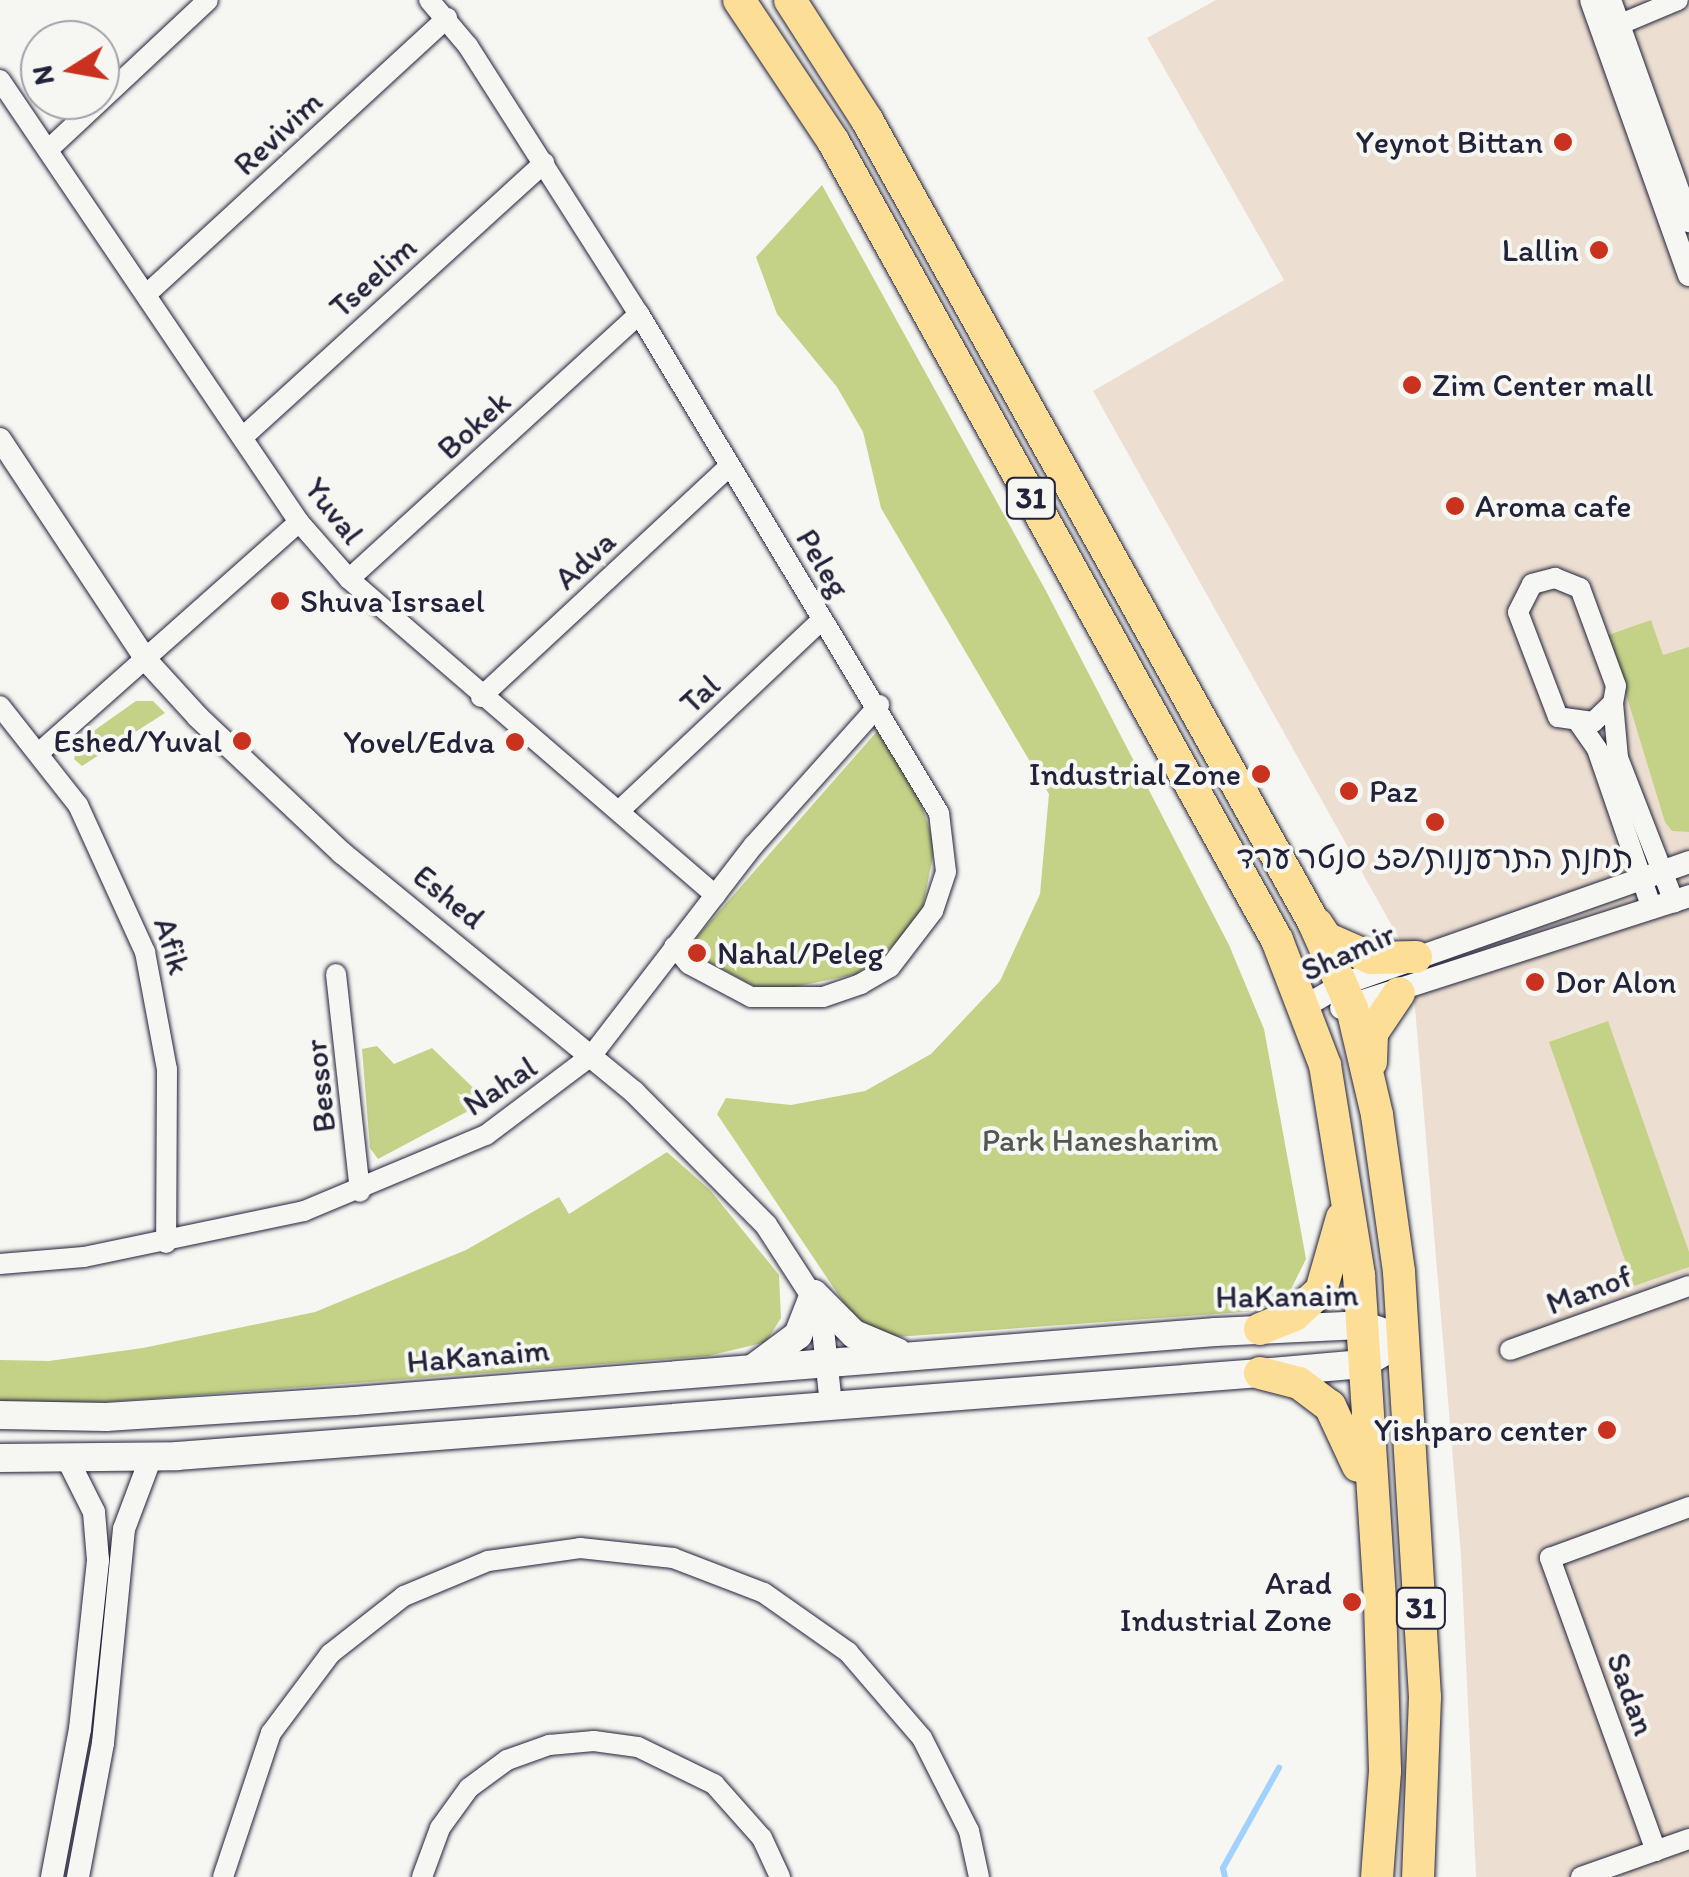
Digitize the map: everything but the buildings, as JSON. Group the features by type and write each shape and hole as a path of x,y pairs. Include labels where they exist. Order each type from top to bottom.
{"highway":[{"name":"31","path":"739,0 832,140 1277,940 1325,1065 1347,1179 1373,1508 1384,1735 1377,1877"},
{"name":"31","path":"790,0 867,120 1302,901 1347,996 1388,1173 1404,1340 1424,1698 1418,1877"},
{"path":"1302,901 1326,938 1345,948 1371,958 1416,957"},
{"path":"1370,1082 1372,1033 1399,993"},
{"path":"1260,1330 1294,1314 1321,1291 1338,1252 1347,1179"},
{"path":"1260,1373 1298,1383 1330,1406 1344,1426 1373,1508"}],"main road":[{"path":"752,1369 798,1335 814,1294 863,1340 919,1356"},
{"name":"HaKanaim","path":"0,1415 174,1413 1361,1324 1404,1340"},
{"name":"HaKanaim","path":"0,1458 151,1458 1260,1373 1363,1364 1404,1340"}],"street":[{"path":"50,148 208,0"},
{"name":"Peleg","path":"429,0 447,18 544,163 639,314 933,800 946,845 938,898 912,943 861,984 780,1001 723,985 688,964 674,946"},
{"path":"1591,0 1611,29 1689,221"},
{"path":"1610,0 1611,29 1689,275"},
{"path":"1611,29 1678,0"},
{"name":"Revivim","path":"149,292 447,18"},
{"name":"Yuval","path":"0,80 149,292 300,522 349,580 715,894"},
{"name":"Tseelim","path":"244,436 544,163"},
{"name":"Bokek","path":"349,580 639,314"},
{"name":"Eshed","path":"0,440 146,660 262,783 592,1055 766,1225 814,1294 828,1363 831,1405"},
{"name":"Adva","path":"481,697 730,466"},
{"path":"41,751 300,522"},
{"path":"1613,703 1593,722 1579,724 1558,717 1518,612 1532,584 1555,578 1580,588 1616,686 1613,703 1618,758 1652,874"},
{"name":"Tal","path":"618,811 822,620"},
{"name":"Nahal","path":"0,1264 166,1242 360,1192 486,1135 592,1055 715,894 878,705"},
{"name":"Afik","path":"0,706 41,751 116,878 145,952 166,1069 166,1242"},
{"path":"1579,724 1597,749 1652,874 1672,903"},
{"name":"Shamir","path":"1347,996 1416,957 1689,862"},
{"name":"Shamir","path":"1302,1008 1347,996 1399,993 1672,903"},
{"name":"Bessor","path":"336,974 360,1192"},
{"name":"Manof","path":"1510,1350 1689,1286"},
{"path":"78,1877 103,1743 124,1529 151,1458"},
{"path":"52,1877 80,1728 98,1560 94,1512 68,1460"},
{"name":"Sadan","path":"1656,1851 1550,1558 1689,1507"},
{"path":"223,1877 271,1733 330,1654 420,1589 488,1561 580,1548 673,1558 764,1593 848,1652 922,1738 969,1831 979,1877"},
{"path":"422,1877 440,1828 470,1788 507,1760 550,1746 594,1741 638,1747 714,1784 762,1838 780,1877"},
{"path":"1581,1877 1689,1839"}],"shaded area":[{"path":"1216,0 1689,0 1689,1877 1476,1877 1461,1555 1411,960 1093,391 1284,280 1147,38"}],"green space":[{"name":"Park Hanesharim","path":"822,185 1046,591 1229,945 1264,1029 1306,1259 1289,1293 1258,1311 868,1339 717,1114 726,1098 791,1105 865,1091 931,1054 1000,981 1040,894 1049,794 881,508 863,432 837,387 777,314 756,257"},
{"path":"1651,620 1663,655 1689,647 1689,832 1672,831 1665,822 1608,635"},
{"path":"136,701 153,701 165,713 82,766 74,759 78,742"},
{"path":"879,729 918,794 935,846 923,906 904,937 857,974 780,990 754,986 696,955 688,947"},
{"path":"1608,1021 1689,1252 1689,1267 1634,1286 1549,1042"},
{"path":"377,1046 394,1064 432,1048 487,1101 378,1159 370,1148 362,1049"},
{"path":"667,1152 710,1190 779,1275 781,1318 766,1342 708,1356 106,1402 0,1404 0,1360 49,1361 143,1348 315,1312 466,1250 559,1197 569,1214"}],"waterway":[{"path":"1225,1877 1223,1868 1279,1768"}],"place":[{"name":"Yeynot Bittan","path":"1563,142"},
{"name":"Lallin","path":"1599,250"},
{"name":"Zim Center mall","path":"1412,385"},
{"name":"Aroma cafe","path":"1455,506"},
{"name":"Shuva Isrsael","path":"280,601"},
{"name":"Eshed/Yuval","path":"242,741"},
{"name":"Yovel/Edva","path":"515,742"},
{"name":"Industrial Zone","path":"1261,774"},
{"name":"Paz","path":"1349,791"},
{"name":"תחנת התרעננות/פז סנטר ערד","path":"1435,822"},
{"name":"Nahal/Peleg","path":"697,953"},
{"name":"Dor Alon","path":"1535,982"},
{"name":"Yishparo center","path":"1607,1430"},
{"name":"Arad Industrial Zone","path":"1352,1602"}]}
